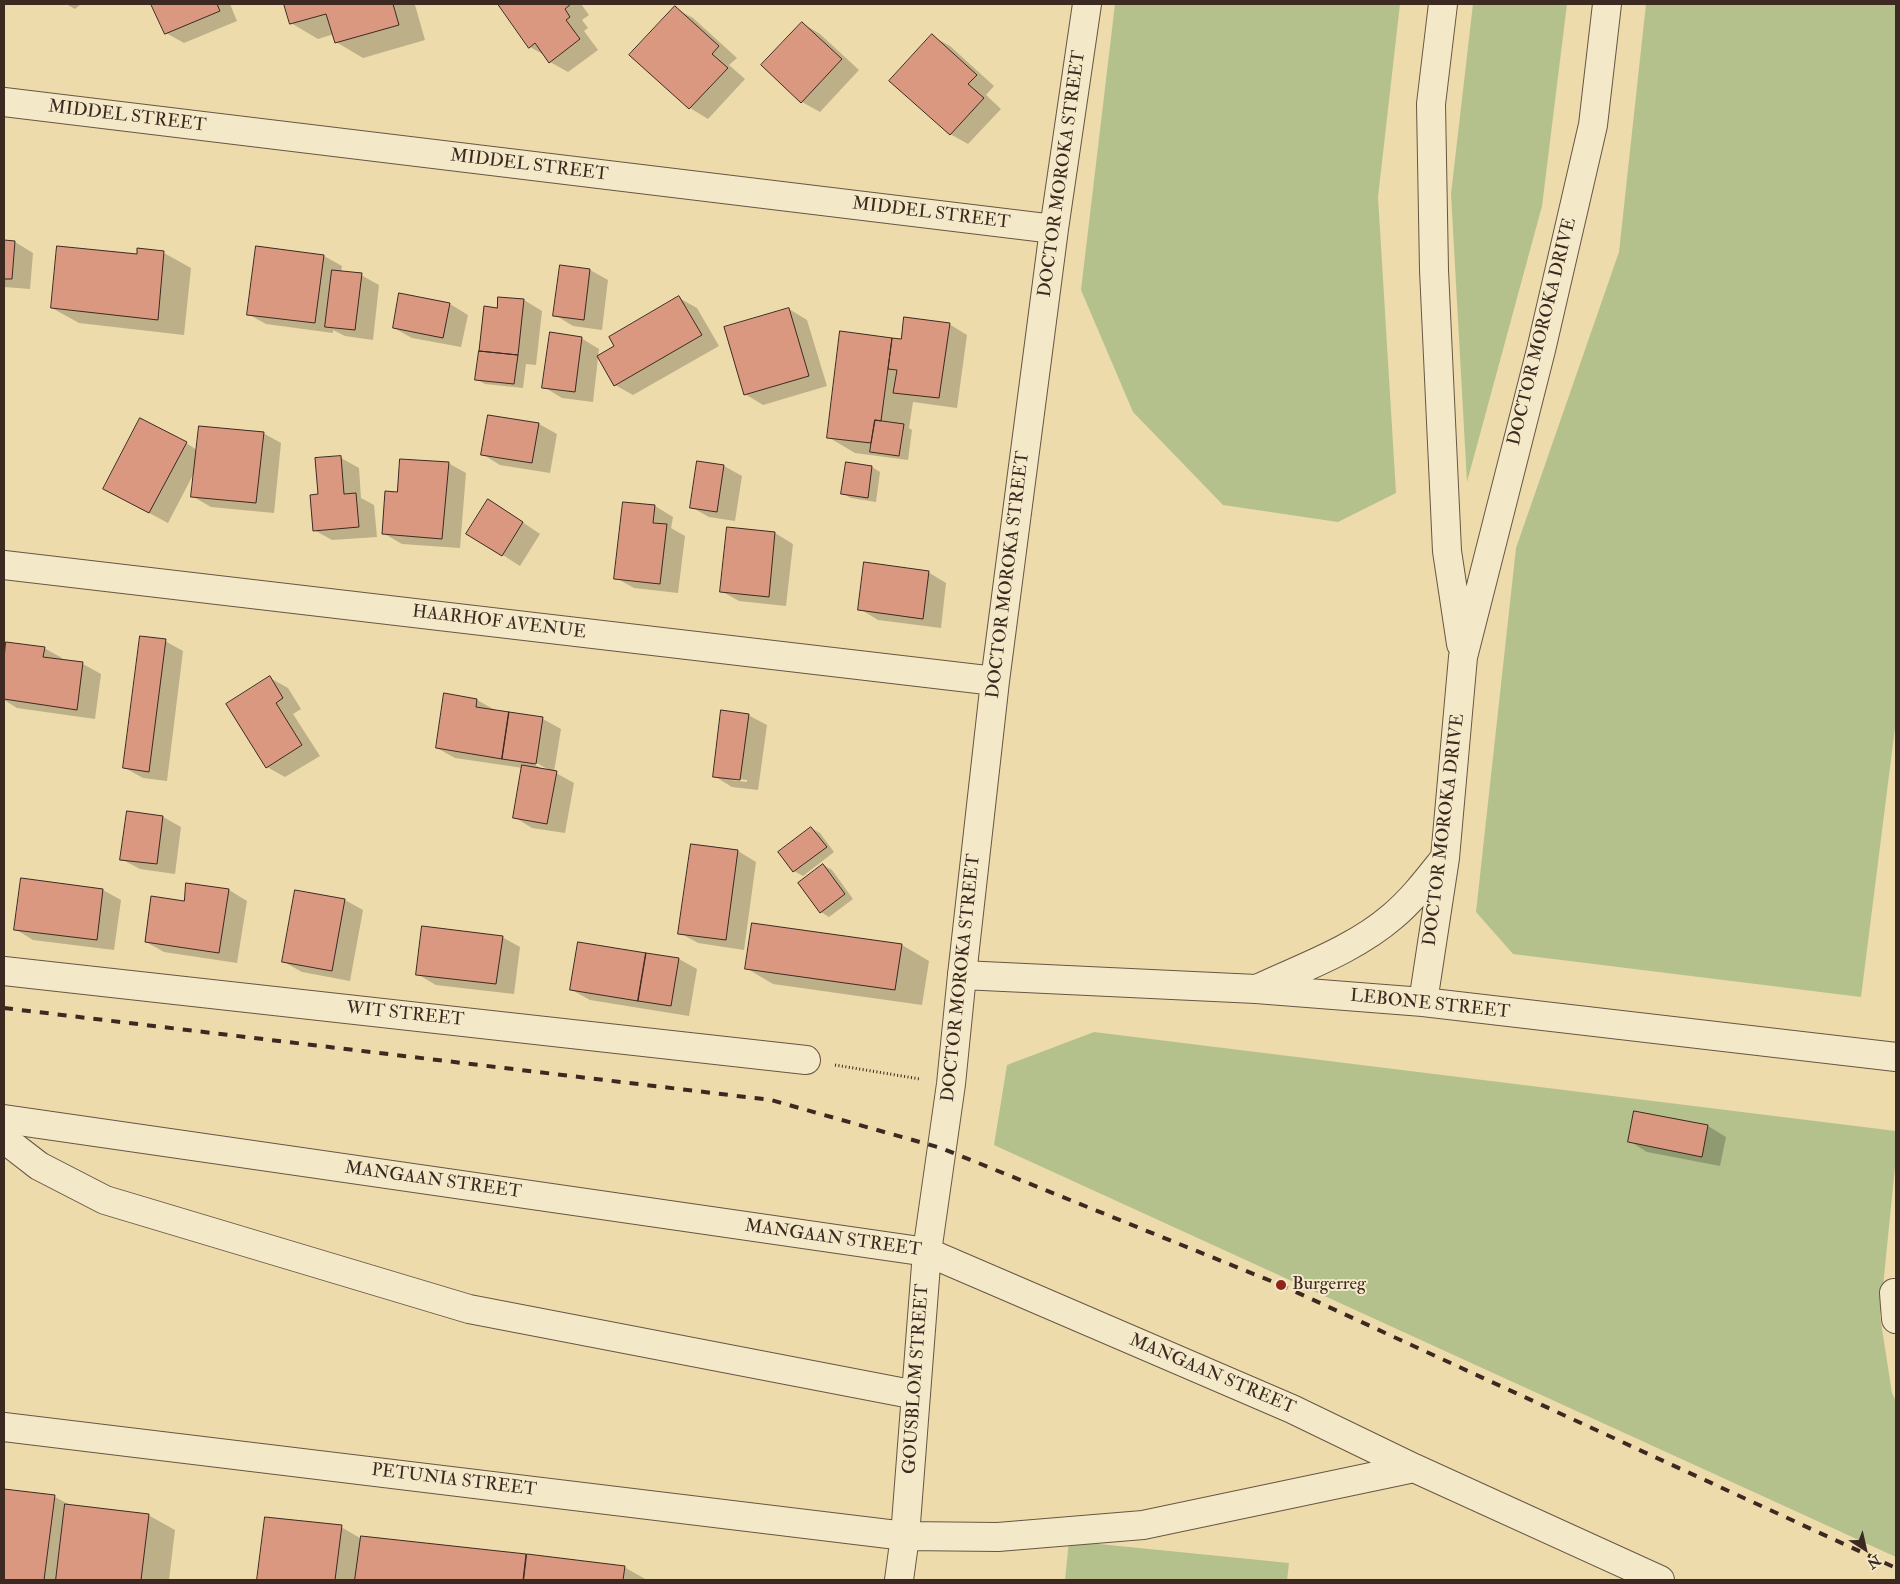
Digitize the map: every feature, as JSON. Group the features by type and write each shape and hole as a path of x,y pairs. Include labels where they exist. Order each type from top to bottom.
{"street":[{"name":"DOCTOR MOROKA STREET","path":"941,1148 951,1084 995,681 1054,229 1087,4"},
{"name":"DOCTOR MOROKA DRIVE","path":"1443,4 1431,104 1434,270 1448,551 1463,657"},
{"name":"DOCTOR MOROKA DRIVE","path":"1423,1002 1445,858 1463,657 1540,350 1593,125 1607,4"},
{"name":"MIDDEL STREET","path":"4,102 1054,229"},
{"name":"HAARHOF AVENUE","path":"4,565 995,681"},
{"path":"1256,989 1358,940 1392,917 1415,896 1445,858"},
{"name":"WIT STREET","path":"4,971 806,1060"},
{"name":"LEBONE STREET","path":"962,975 1256,989 1423,1002 1896,1057"},
{"name":"MANGAAN STREET","path":"4,1119 927,1252 1292,1409 1414,1468 1660,1580"},
{"path":"4,1139 39,1166 105,1200 469,1309 916,1395"},
{"name":"GOUSBLOM STREET","path":"899,1580 905,1536 927,1252 941,1148"},
{"name":"PETUNIA STREET","path":"4,1427 905,1536 998,1537 1144,1525 1414,1468"}],"path":[{"path":"806,1060 951,1084"}],"green space":[{"path":"1115,4 1400,4 1378,197 1396,493 1338,522 1223,505 1133,412 1081,290"},
{"path":"1473,4 1567,4 1542,206 1467,482 1451,194"},
{"path":"1646,4 1896,4 1896,720 1861,997 1513,954 1476,912 1516,548 1619,252"},
{"path":"1094,1032 1896,1131 1896,1157 1880,1316 1892,1393 1896,1401 1896,1557 994,1145 1007,1065"},
{"path":"1069,1541 1289,1563 1287,1580 1065,1580"}],"building":[{"path":"151,4 217,4 220,11 165,34"},
{"path":"284,4 393,4 399,25 335,43 326,14 290,24"},
{"path":"498,4 571,4 565,9 570,17 566,20 580,39 549,63 535,43 529,48"},
{"path":"675,6 719,46 712,54 728,68 689,109 629,55"},
{"path":"802,22 842,59 801,103 761,65"},
{"path":"932,34 977,75 968,84 984,98 950,135 889,81"},
{"path":"4,240 15,241 12,279 4,279"},
{"path":"57,246 137,254 137,248 164,251 158,320 51,308"},
{"path":"256,246 324,255 315,323 247,315"},
{"path":"560,265 590,269 584,320 553,316"},
{"path":"332,270 362,273 355,330 325,327"},
{"path":"399,293 450,303 443,338 393,328"},
{"path":"679,296 702,335 614,386 597,356 614,346 609,337"},
{"path":"498,297 524,299 518,355 479,351 484,306 497,308"},
{"path":"789,308 809,376 744,395 724,327"},
{"path":"904,317 950,323 939,398 893,393 897,370 888,369 892,338 901,339"},
{"path":"840,331 892,338 881,421 875,420 871,443 827,438"},
{"path":"550,332 582,337 575,392 542,388"},
{"path":"479,351 518,355 514,384 475,380"},
{"path":"488,415 539,423 532,463 481,455"},
{"path":"140,418 187,442 149,513 103,489"},
{"path":"875,420 904,424 899,456 870,452"},
{"path":"199,426 264,432 256,503 191,497"},
{"path":"341,456 344,494 356,493 359,527 313,531 310,495 318,494 315,458"},
{"path":"400,459 449,462 442,539 382,534 385,491 397,492"},
{"path":"697,461 724,465 717,512 690,508"},
{"path":"846,462 872,466 868,498 841,494"},
{"path":"488,499 523,522 502,556 466,534"},
{"path":"623,502 655,505 653,523 667,524 660,584 614,579"},
{"path":"727,527 775,532 769,597 720,592"},
{"path":"864,562 929,571 923,619 858,610"},
{"path":"140,636 166,639 149,772 123,768"},
{"path":"6,642 45,647 43,657 83,662 77,710 4,699"},
{"path":"270,676 283,698 276,703 302,745 266,768 226,704"},
{"path":"444,693 477,699 476,707 509,712 502,759 436,748"},
{"path":"721,710 749,714 740,780 713,777"},
{"path":"509,712 543,717 536,764 502,759"},
{"path":"522,765 557,771 547,824 513,818"},
{"path":"127,811 163,816 157,864 120,860"},
{"path":"811,827 827,847 793,872 778,852"},
{"path":"691,844 738,850 726,940 678,934"},
{"path":"823,864 845,894 820,913 798,883"},
{"path":"21,878 103,889 97,940 14,930"},
{"path":"186,883 229,889 219,953 145,942 151,896 184,901"},
{"path":"295,890 345,899 332,971 282,962"},
{"path":"752,923 902,944 895,990 745,969"},
{"path":"422,926 503,936 496,984 416,975"},
{"path":"578,942 646,953 638,1001 570,990"},
{"path":"646,953 679,958 671,1006 638,1001"},
{"path":"1634,1111 1708,1125 1702,1157 1628,1142"},
{"path":"4,1489 55,1495 44,1580 4,1580"},
{"path":"65,1504 149,1514 141,1580 56,1580"},
{"path":"265,1517 342,1525 335,1580 257,1580"},
{"path":"361,1536 526,1554 523,1580 355,1580"},
{"path":"527,1554 625,1566 623,1580 524,1580"}],"railway":[{"path":"4,1008 771,1100 941,1148 1281,1285 1896,1568"}],"place":[{"name":"Burgerreg","path":"1281,1285"}]}
